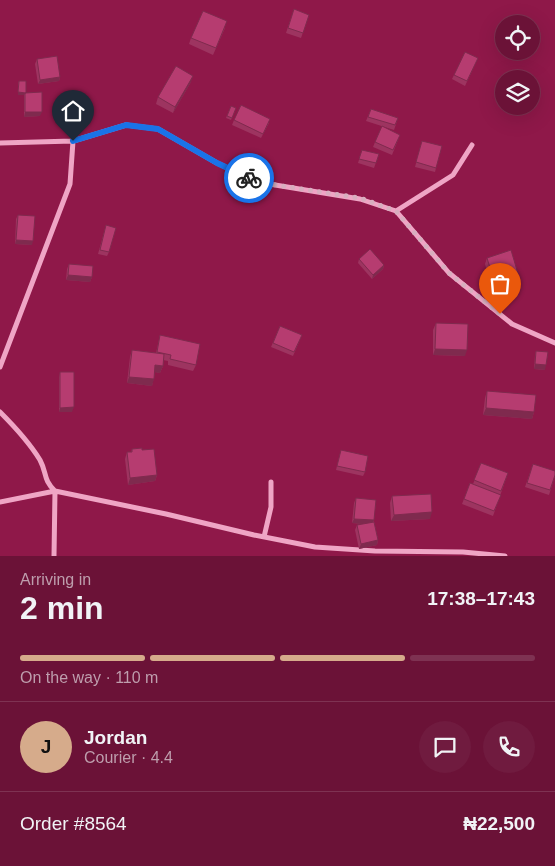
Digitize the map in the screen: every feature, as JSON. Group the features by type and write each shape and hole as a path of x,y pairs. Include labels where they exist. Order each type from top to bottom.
{"street":[{"path":"0,144 73,141 126,125 158,129 217,163 257,182 360,198 396,211 449,273 512,324 555,343"},
{"path":"0,367 70,184 73,141"},
{"path":"396,211 453,174 472,146"},
{"path":"0,412 31,444 42,465 47,484 55,491 54,556"},
{"path":"264,537 271,507 271,482"},
{"path":"0,502 55,491 315,547 358,550 462,552 505,556"}],"building":[{"path":"294,9 309,15 303,33 288,28"},
{"path":"203,11 227,21 216,48 191,38"},
{"path":"465,52 478,58 467,81 454,75"},
{"path":"57,56 60,77 40,80 37,59"},
{"path":"176,66 193,76 175,107 158,97"},
{"path":"19,81 26,81 26,93 18,92"},
{"path":"42,92 42,112 25,112 25,93"},
{"path":"241,105 270,119 263,134 234,120"},
{"path":"231,106 236,108 232,118 227,116"},
{"path":"371,109 398,118 395,125 368,117"},
{"path":"382,126 400,135 393,150 375,142"},
{"path":"422,141 442,146 436,168 416,162"},
{"path":"362,150 379,154 376,163 359,159"},
{"path":"18,215 35,216 33,241 16,240"},
{"path":"106,225 116,228 109,252 100,250"},
{"path":"370,249 384,265 373,275 359,259"},
{"path":"511,250 519,277 495,284 487,258"},
{"path":"69,264 93,266 92,277 68,275"},
{"path":"436,323 468,324 467,350 435,349"},
{"path":"280,326 302,335 294,352 273,343"},
{"path":"160,335 200,344 196,365 170,359 171,355 157,352"},
{"path":"132,350 164,354 163,366 155,365 154,379 129,377"},
{"path":"536,351 548,352 546,365 535,364"},
{"path":"60,372 74,372 74,407 60,408"},
{"path":"487,391 536,395 534,412 486,408"},
{"path":"142,448 142,450 154,449 157,475 130,478 127,452 132,452 132,449"},
{"path":"341,450 368,456 365,472 337,466"},
{"path":"481,463 508,473 501,491 474,480"},
{"path":"533,464 555,471 550,490 527,483"},
{"path":"470,483 501,495 494,511 464,499"},
{"path":"431,494 432,512 394,515 392,496"},
{"path":"356,498 376,500 374,520 354,519"},
{"path":"374,522 378,540 361,544 357,525"}],"way so far":[{"path":"249,178 257,182 360,198 396,211 449,273 500,314"}],"route":[{"path":"73,141 126,125 158,129 217,163 249,178"}]}
